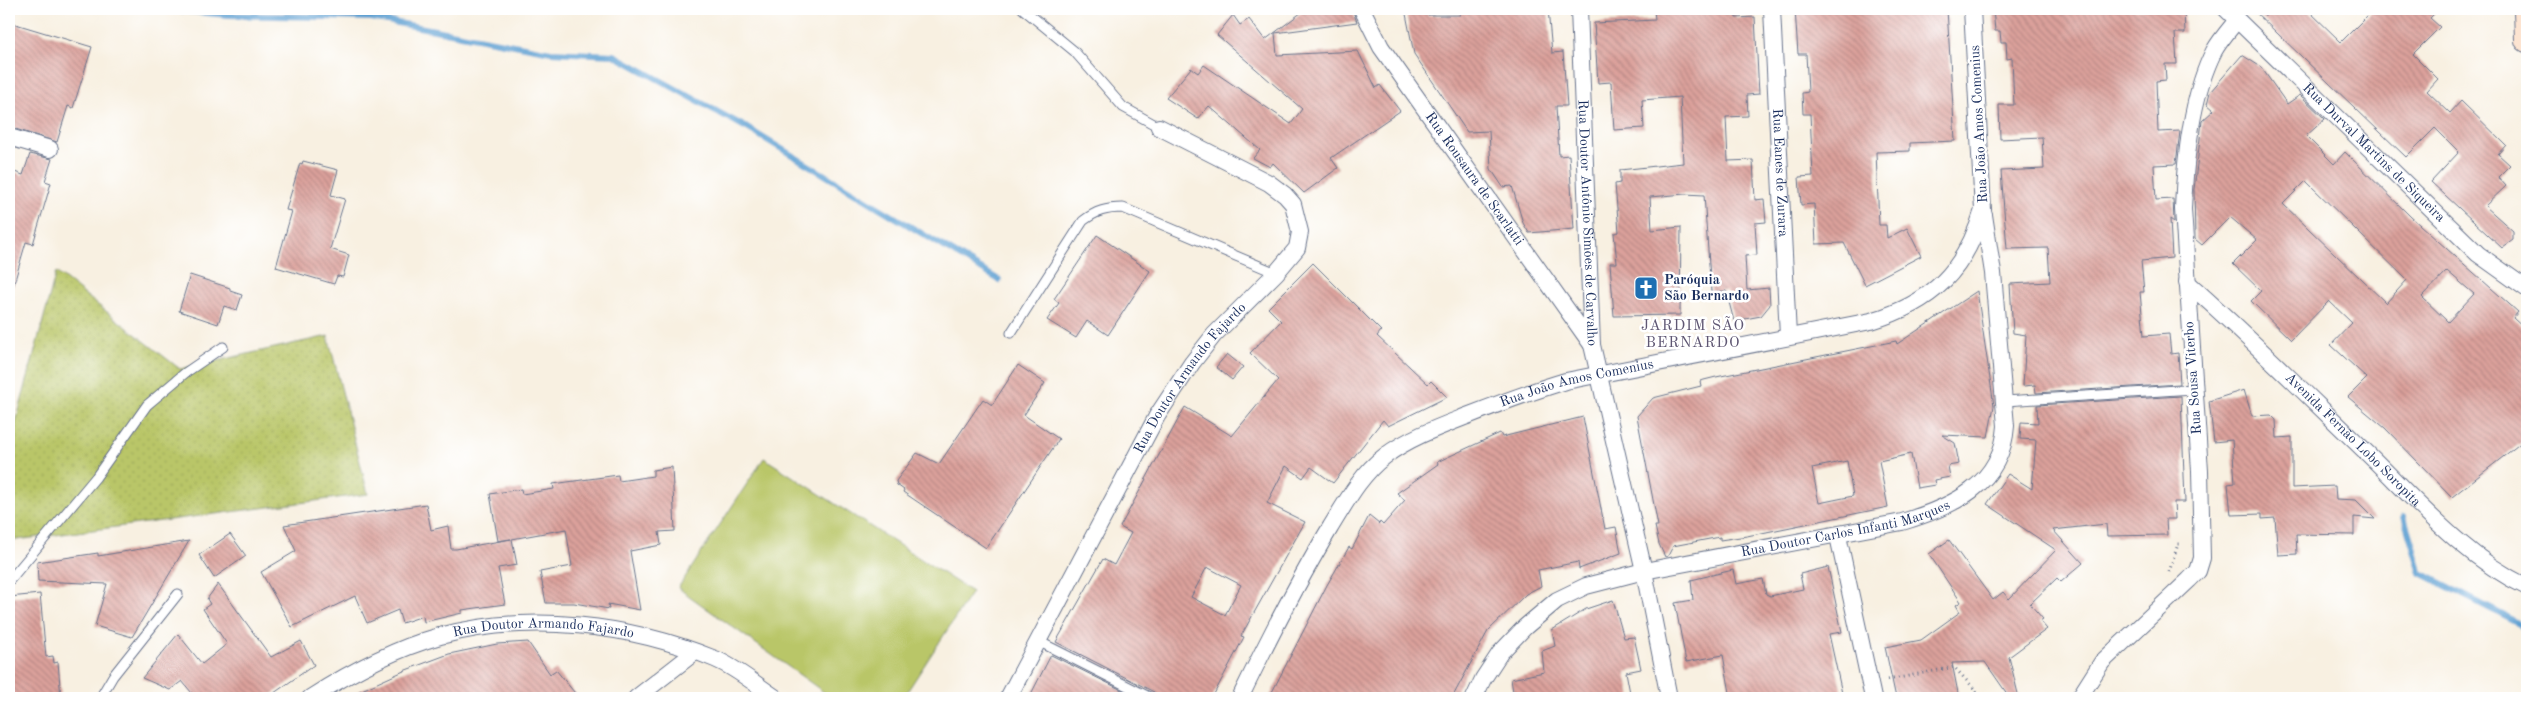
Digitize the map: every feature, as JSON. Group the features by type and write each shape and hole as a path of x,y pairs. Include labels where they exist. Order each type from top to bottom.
{"street":[{"name":"Rua Rousaura de Scarlatti","path":"1362,9 1380,47 1592,345"},
{"name":"Rua Doutor Antônio Simões de Carvalho","path":"1579,9 1592,345 1644,571 1668,698"},
{"name":"Rua Eanes de Zurara","path":"1772,9 1788,336"},
{"name":"Rua João Amos Comenius","path":"1240,698 1319,546 1348,497 1366,474 1385,456 1418,437 1536,389 1598,374 1871,321 1895,314 1921,300 1955,271 1976,236 1983,210 1972,9"},
{"name":"Rua Sousa Viterbo","path":"2079,698 2102,662 2198,571 2202,558 2200,471 2193,389 2183,208 2189,143 2204,77 2231,14"},
{"name":"Rua Durval Martins de Siqueira","path":"2231,14 2478,254 2527,289"},
{"name":"Rua Doutor Armando Fajardo","path":"1008,698 1161,408 1214,335 1276,273 1297,248 1300,232 1293,204 1269,183 1159,127"},
{"path":"9,137 50,149"},
{"name":"Rua Doutor Carlos Infanti Marques","path":"1474,698 1483,679 1500,653 1525,627 1557,600 1586,586 1644,571 1838,536 1902,522 1938,511 1969,494 1998,461 2005,444 2005,401 1993,274 1983,210"},
{"name":"Avenida Fernão Lobo Soropita","path":"2187,282 2239,328 2414,500 2478,558 2505,576 2527,587"},
{"path":"1838,536 1872,691"},
{"name":"Rua Doutor Armando Fajardo","path":"310,698 363,667 438,637 474,629 523,624 567,625 638,635 695,652 735,669 776,698"},
{"path":"636,698 695,652"}],"lane":[{"path":"1023,9 1074,51 1123,107 1159,127"},
{"path":"1011,333 1083,221 1094,212 1108,208 1123,208 1276,273"},
{"path":"9,581 96,477 147,405 186,373 223,347"},
{"path":"2005,401 2193,389"},
{"path":"100,698 113,676 178,594"},
{"path":"1038,640 1151,698"}],"path":[{"path":"1872,691 1954,667 1983,698"}],"green space":[{"path":"56,272 180,369 328,336 368,494 9,541 9,448"},
{"path":"764,458 972,592 903,698 832,698 678,588"}],"building":[{"path":"1306,9 1352,9 1357,22 1275,33 1277,55 1358,51 1376,88 1380,85 1400,111 1331,158 1338,168 1304,193 1273,163 1270,167 1253,158 1260,150 1209,106 1198,119 1166,98 1191,68 1198,73 1204,65 1291,124 1302,109 1217,35 1233,15 1240,25 1249,19 1265,40"},
{"path":"1405,9 1427,9 1428,15 1460,15 1460,9 1548,9 1552,53 1563,52 1567,106 1556,106 1559,156 1569,155 1574,229 1529,233 1523,223 1512,186 1503,187 1491,169 1489,131 1467,132 1414,54"},
{"path":"1654,9 1735,9 1736,18 1755,17 1759,94 1747,95 1748,116 1726,117 1728,161 1753,160 1755,200 1764,199 1766,222 1755,223 1757,255 1745,256 1747,290 1769,288 1770,305 1761,316 1734,321 1726,291 1711,292 1704,195 1685,194 1650,197 1652,230 1681,227 1680,315 1614,316 1610,263 1617,263 1614,233 1619,232 1615,184 1620,183 1620,170 1683,163 1680,97 1642,100 1644,128 1614,130 1611,82 1598,83 1594,23 1655,20"},
{"path":"1795,9 1947,9 1955,141 1910,143 1910,151 1876,152 1879,225 1886,225 1887,238 1907,228 1921,256 1865,285 1844,243 1816,244 1814,204 1801,205 1799,177 1813,176 1810,114 1803,114 1802,93 1808,92 1806,54 1798,54"},
{"path":"1993,9 2184,9 2185,33 2175,33 2177,64 2165,64 2166,80 2156,81 2158,132 2180,131 2176,164 2154,165 2156,200 2173,199 2174,222 2170,219 2172,258 2141,261 2144,292 2140,292 2144,336 2169,334 2171,354 2178,353 2180,384 2036,393 2035,385 2023,386 2026,335 2013,333 2010,284 2050,282 2048,248 2007,249 2001,171 2044,169 2042,137 2000,139 1999,105 2014,105 2012,58 2007,59 2006,42 2001,42 2000,31 1995,31"},
{"path":"2252,9 2307,9 2341,42 2374,9 2439,9 2430,18 2440,27 2413,54 2438,79 2427,91 2450,113 2461,101 2506,145 2498,154 2510,165 2498,177 2506,186 2485,206 2513,231 2513,240 2502,248 2431,182 2459,152 2435,128 2406,157"},
{"path":"9,22 92,47 73,108 68,106 57,142 9,127"},
{"path":"2242,55 2261,67 2287,104 2300,95 2325,119 2306,136 2334,164 2345,152 2411,217 2518,312 2513,318 2527,331 2527,438 2452,497 2385,428 2348,397 2367,378 2331,345 2352,323 2329,301 2291,340 2251,301 2261,291 2233,264 2257,240 2230,217 2202,245 2195,239 2194,190 2202,121 2214,110 2207,104 2210,92","holes":["2306,181 2407,280 2386,303 2283,204","2447,271 2474,294 2448,322 2422,297"]},
{"path":"30,154 52,159 45,181 51,183 33,244 26,242 13,287 9,286 9,170 23,175"},
{"path":"303,161 338,170 331,195 345,199 330,249 349,255 343,277 337,276 334,284 276,267 292,211 286,210 300,163 302,164"},
{"path":"1097,235 1150,271 1108,335 1087,321 1076,338 1047,320 1059,303 1054,299"},
{"path":"1313,263 1381,331 1377,336 1428,384 1431,381 1447,397 1388,426 1383,420 1333,483 1311,467 1303,478 1286,466 1267,503 1305,522 1241,636 1244,637 1212,698 1157,698 1154,692 1056,642 1103,559 1114,565 1131,533 1120,527 1185,407 1232,436 1278,380 1250,353 1281,321 1268,308","holes":["1207,567 1241,585 1225,615 1191,597"]},
{"path":"190,275 230,288 230,291 242,295 237,310 224,306 218,324 179,311"},
{"path":"1977,291 1994,406 1988,437 1942,435 1955,443 1959,464 1948,466 1950,477 1934,480 1935,485 1917,488 1911,454 1879,461 1888,507 1747,536 1720,540 1720,537 1673,546 1668,556 1665,557 1659,544 1655,526 1658,526 1637,416 1653,398 1701,386 1700,381 1716,377 1896,341 1897,344","holes":["1847,461 1853,496 1819,503 1812,468"]},
{"path":"1227,354 1243,367 1232,380 1216,367"},
{"path":"1018,365 1045,383 1024,415 1059,439 986,548 903,492 904,490 897,485 896,481 917,453 939,464 983,399 992,405"},
{"path":"2244,390 2252,416 2271,415 2276,420 2277,438 2292,437 2292,488 2335,486 2336,499 2356,500 2375,519 2354,517 2354,535 2296,534 2297,554 2278,555 2275,518 2262,519 2262,514 2231,515 2228,484 2235,483 2232,440 2214,442 2209,401"},
{"path":"2181,396 2185,502 2174,502 2175,519 2166,519 2167,535 2107,536 2106,524 2053,530 2083,563 2061,582 2057,578 2030,604 2043,619 2040,621 2047,629 2009,657 2019,698 2010,698 1985,662 1952,663 1959,698 1896,698 1885,647 1921,640 1960,612 1956,605 1961,602 1929,554 1949,540 1993,600 2003,592 2009,599 2056,550 1987,504 2008,474 2032,489 2036,440 2020,439 2021,422 2038,423 2037,405"},
{"path":"1583,417 1605,529 1616,527 1621,553 1579,569 1578,562 1538,570 1541,586 1526,594 1488,631 1452,698 1269,698 1327,585 1349,547 1352,549 1369,516 1383,525 1405,500 1397,493 1438,464 1437,462 1500,433 1502,437"},
{"path":"672,467 675,531 659,532 661,545 630,551 640,610 608,604 609,609 574,603 546,603 540,572 572,566 566,529 512,539 517,565 498,568 505,604 462,610 462,613 424,622 423,616 402,623 398,610 367,623 355,596 292,627 261,572 296,551 284,525 426,504 431,530 448,526 451,549 456,549 511,539 498,541 490,494 521,489 522,494 554,489 553,484 618,475 619,481 653,476 653,470"},
{"path":"230,534 246,556 214,578 199,555"},
{"path":"189,541 132,637 95,626 107,584 38,581 37,562 98,553 98,556"},
{"path":"1828,567 1842,632 1829,634 1843,698 1731,698 1723,655 1686,662 1675,603 1693,600 1691,580 1733,570 1736,584 1763,579 1766,594 1770,596 1803,589 1800,574"},
{"path":"218,584 271,657 301,641 314,665 267,698 196,698 182,681 170,690 142,678 178,634 202,664 227,644 203,609 210,604 207,599"},
{"path":"40,594 46,657 53,656 54,663 58,662 61,698 9,698 9,597"},
{"path":"1613,600 1624,638 1634,637 1641,669 1626,672 1631,698 1514,698 1511,679 1544,672 1542,651 1555,646 1552,630 1586,609"},
{"path":"528,642 550,674 556,670 579,698 344,698 406,670 449,654 497,644"},
{"path":"1051,655 1138,698 1029,698"}],"waterway":[{"path":"164,9 228,15 371,18 551,52 614,55 747,128 999,280"},
{"path":"2404,517 2421,573 2516,622 2527,632"}],"place":[{"name":"Paróquia São Bernardo","path":"1646,288"}],"district":[{"name":"JARDIM SÃO BERNARDO","path":"1693,334"}]}
